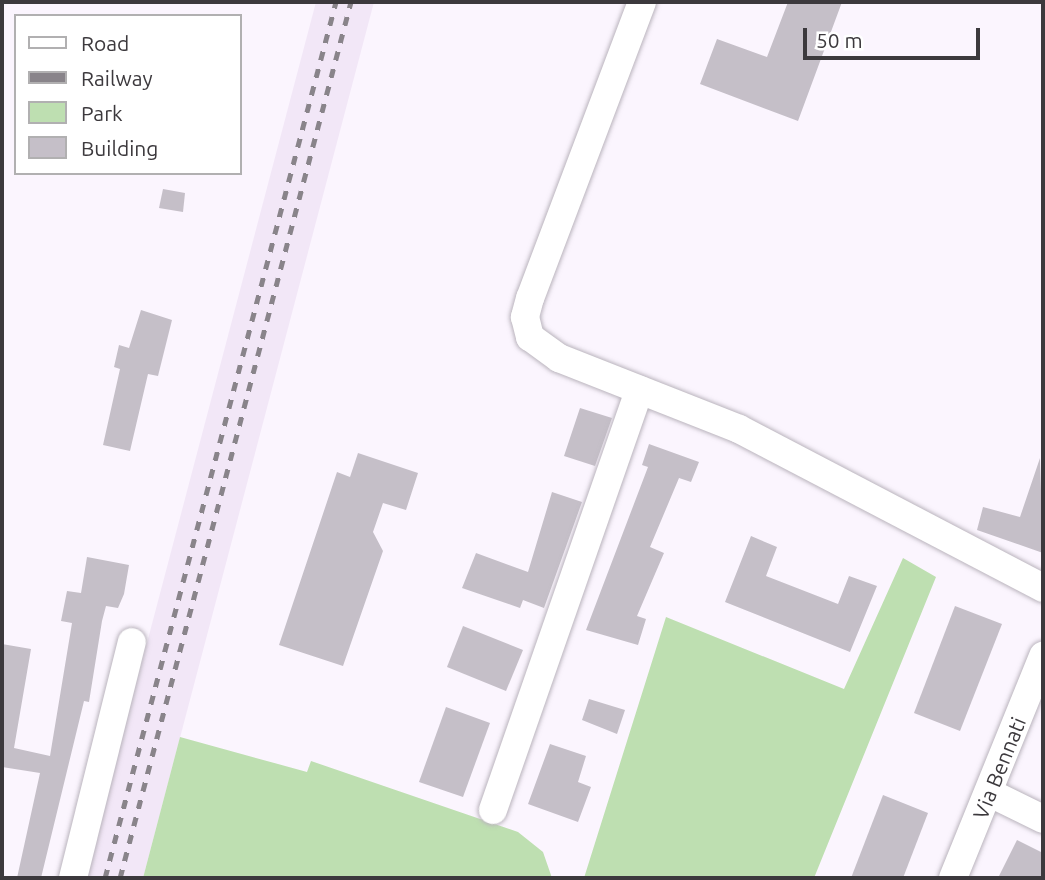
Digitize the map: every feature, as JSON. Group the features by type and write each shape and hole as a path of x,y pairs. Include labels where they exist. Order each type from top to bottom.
{"street":[{"path":"642,2 524,317 539,346 639,390 739,429 1043,588"},
{"path":"493,810 639,390"},
{"path":"73,878 132,642"},
{"name":"Via Bennati","path":"953,878 990,793 1043,656"},
{"path":"990,793 1043,819"}],"shaded area":[{"path":"316,2 374,2 143,878 85,878"}],"green space":[{"path":"903,558 936,577 814,878 584,878 666,617 844,689"},
{"path":"180,737 307,772 311,761 518,832 543,852 552,878 143,878"}],"building":[{"path":"788,2 842,2 798,121 700,84 717,39 767,57"},
{"path":"163,189 185,193 183,212 159,208"},
{"path":"141,310 172,320 158,376 148,374 130,451 103,445 120,369 114,367 119,345 129,348"},
{"path":"580,408 612,418 595,466 564,456"},
{"path":"649,444 699,462 691,482 679,478 650,547 664,553 637,616 646,619 638,645 586,630 648,467 642,465"},
{"path":"358,453 418,473 406,510 383,503 373,532 383,551 343,666 279,645 337,472 350,477"},
{"path":"1040,458 1043,553 977,530 983,507 1020,517"},
{"path":"552,492 582,502 544,608 523,600 520,608 462,588 476,553 528,572"},
{"path":"751,536 777,547 766,576 838,604 849,576 877,586 850,652 725,602"},
{"path":"87,557 129,565 124,594 118,608 106,606 89,702 84,701 41,878 17,878 40,773 2,767 2,644 31,649 14,748 50,756 72,623 61,621 67,591 81,593"},
{"path":"955,606 1002,624 960,731 914,713"},
{"path":"463,626 523,650 506,691 447,667"},
{"path":"589,699 625,710 617,734 582,720"},
{"path":"446,707 490,723 463,797 419,782"},
{"path":"550,744 586,756 578,782 591,787 578,822 528,804"},
{"path":"883,795 928,813 903,878 851,878"},
{"path":"1017,840 1043,853 1043,878 998,878"}],"railway":[{"path":"105,878 336,2"},
{"path":"120,878 351,2"}]}
